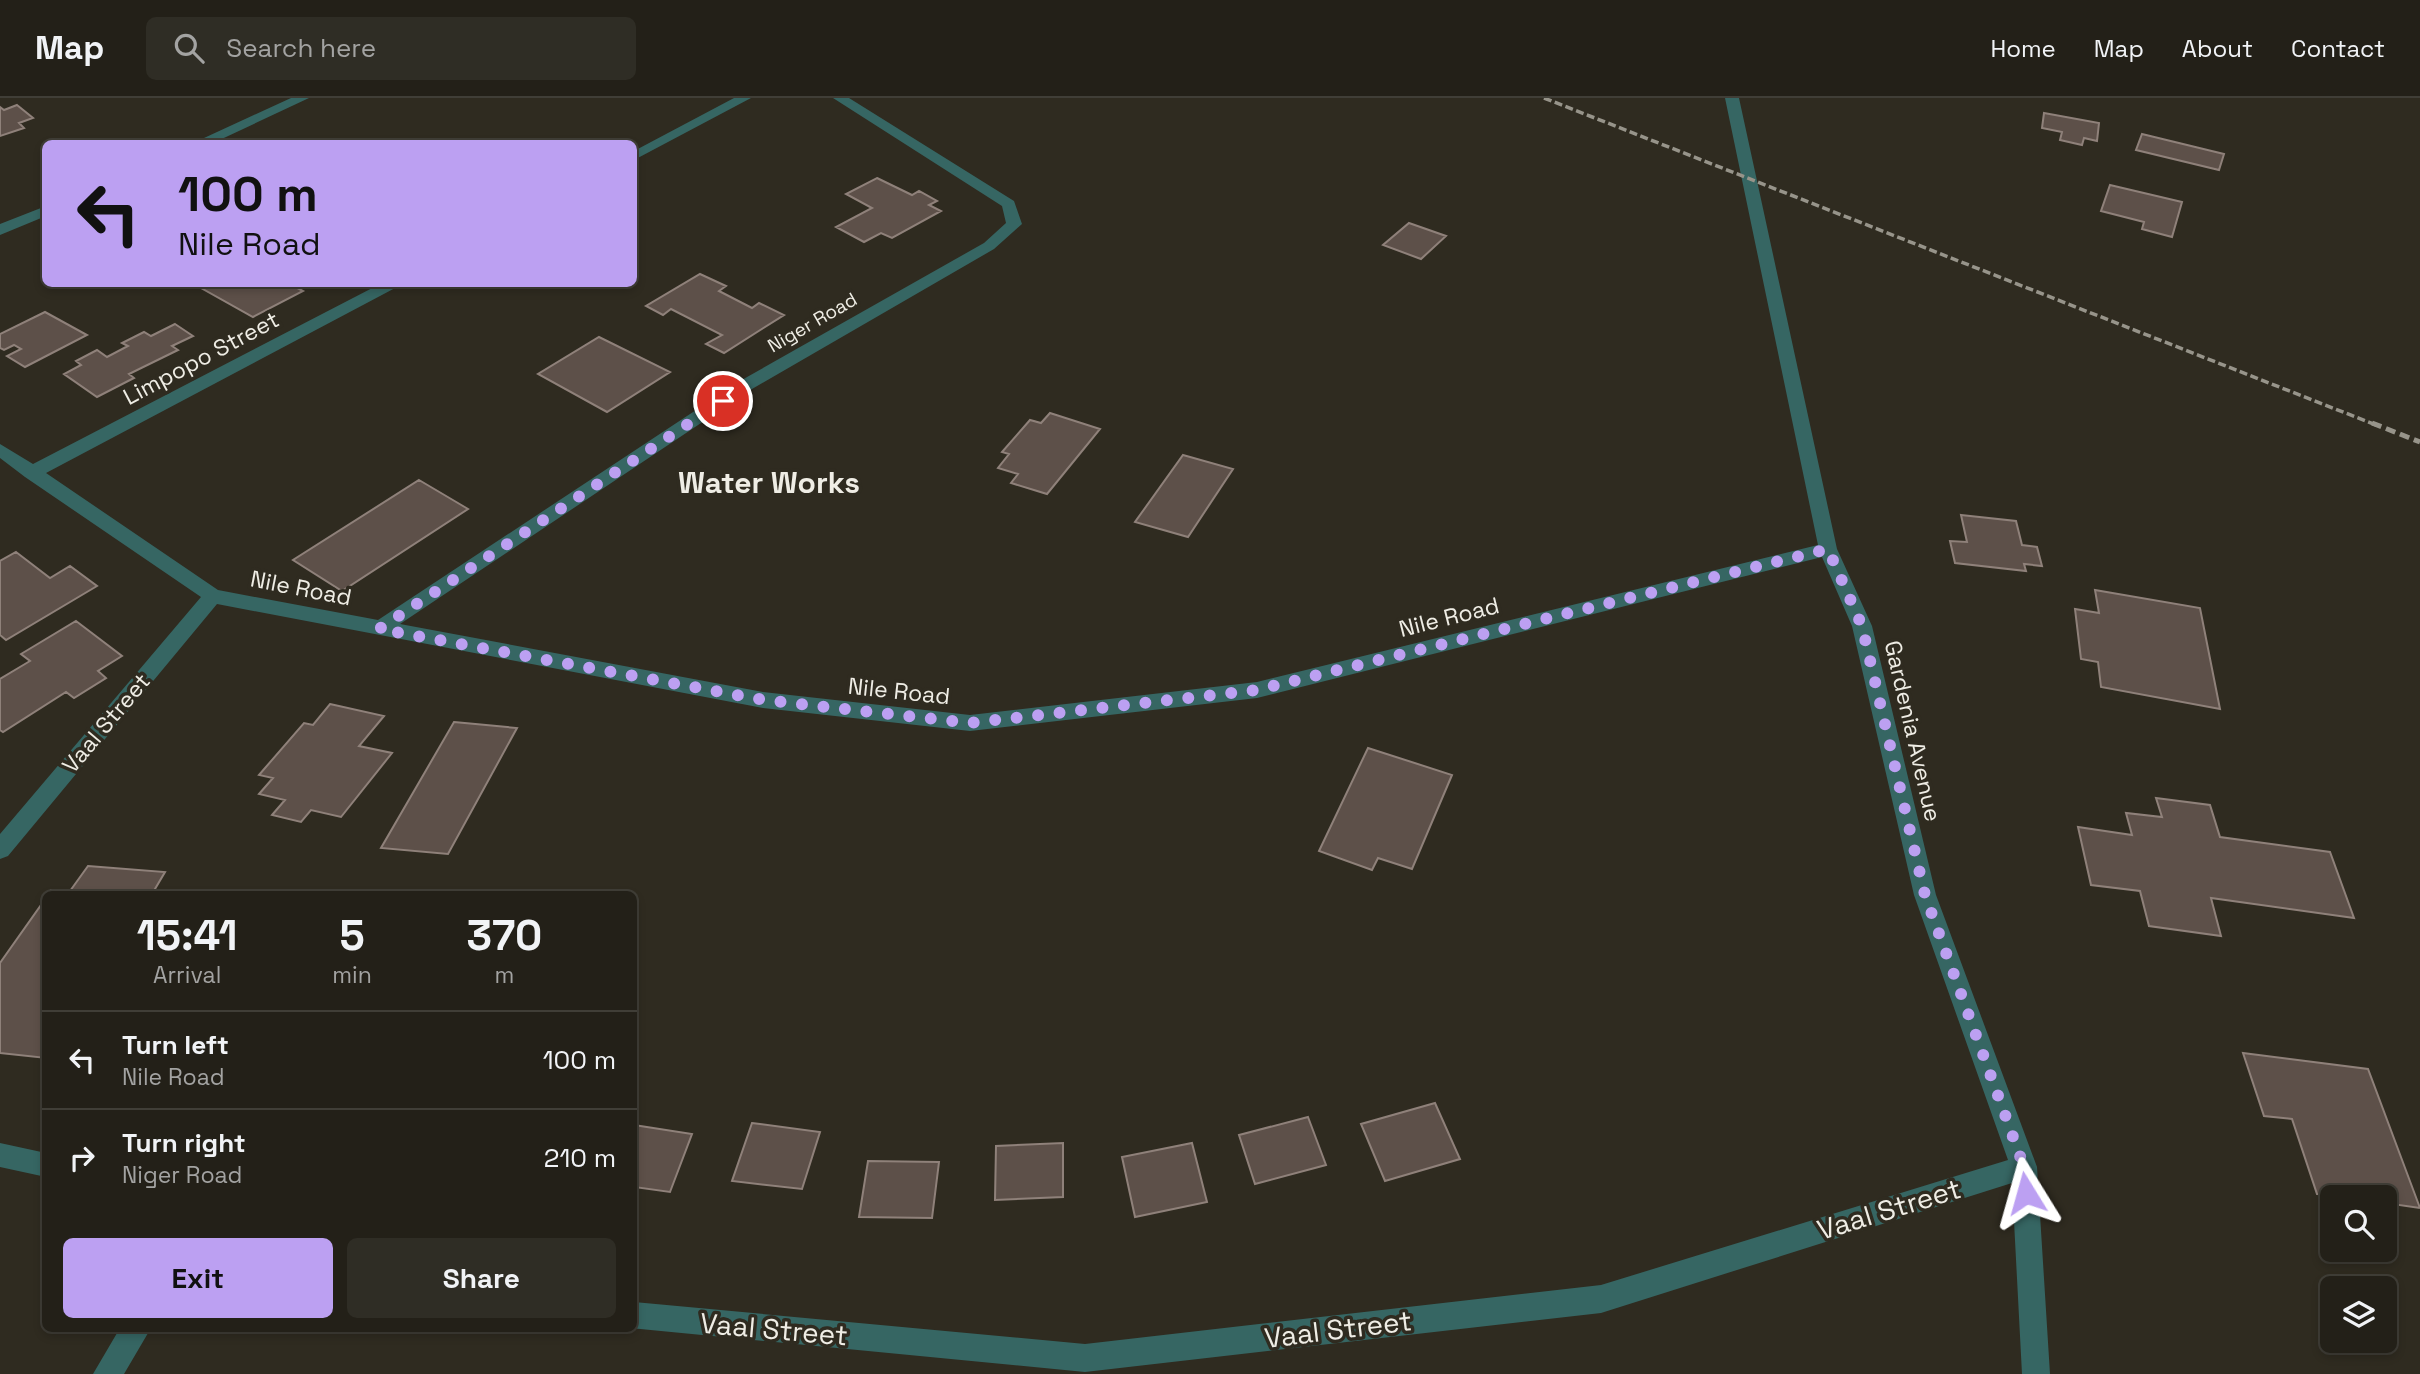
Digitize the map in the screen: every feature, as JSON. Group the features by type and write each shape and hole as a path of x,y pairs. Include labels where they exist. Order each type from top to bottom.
{"street":[{"path":"207,140 302,98"},
{"path":"637,154 744,98"},
{"name":"Niger Road","path":"379,629 746,385 989,246 1014,224 1009,204 840,98"},
{"name":"Gardenia Avenue","path":"1732,98 1828,549 1862,626 1925,895 2024,1167 2036,1374"},
{"path":"0,230 42,212"},
{"name":"Limpopo Street","path":"32,472 385,287"},
{"name":"Nile Road","path":"0,450 213,596 764,700 970,723 1257,690 1828,549"},
{"name":"Vaal Street","path":"0,850 213,596"},
{"path":"0,1155 42,1164"},
{"name":"Vaal Street","path":"637,1316 1085,1358 1601,1299 2024,1167"},
{"path":"107,1374 134,1332"}],"building":[{"path":"17,105 33,118 19,123 24,128 0,136 0,107 4,110"},
{"path":"2044,113 2099,123 2097,141 2084,138 2082,145 2060,140 2062,132 2042,128"},
{"path":"2142,134 2224,154 2219,170 2136,150"},
{"path":"877,178 912,195 919,191 937,201 929,205 941,211 892,238 881,233 864,242 836,227 872,208 846,194"},
{"path":"2110,185 2182,202 2172,237 2142,229 2144,222 2101,211"},
{"path":"1409,223 1446,236 1421,259 1383,245"},
{"path":"700,274 726,286 719,291 752,308 759,303 784,315 724,353 706,344 722,335 671,309 663,315 646,306"},
{"path":"199,287 296,287 303,291 253,317"},
{"path":"45,312 87,335 25,367 7,356 21,349 14,345 4,350 0,348 0,334"},
{"path":"175,324 193,336 172,346 178,350 129,374 134,378 97,397 64,374 81,365 76,361 97,350 107,357 128,346 122,343 144,332 151,336"},
{"path":"599,337 670,372 607,412 538,374"},
{"path":"1050,413 1100,429 1047,494 1011,483 1018,474 998,468 1009,454 1002,452 1030,420 1041,423"},
{"path":"1183,455 1233,469 1188,537 1135,522"},
{"path":"419,480 468,509 342,591 293,560"},
{"path":"1961,515 2016,521 2022,545 2037,547 2042,566 2024,564 2026,571 1955,563 1950,541 1967,542"},
{"path":"16,552 50,578 70,566 97,586 6,640 0,635 0,561"},
{"path":"2095,590 2200,608 2220,709 2101,687 2098,662 2081,659 2075,609 2099,613"},
{"path":"76,621 122,656 98,671 106,678 74,698 66,692 3,732 0,730 0,679 30,661 21,654"},
{"path":"330,704 384,716 359,746 392,753 341,817 311,810 301,822 272,815 285,800 259,794 273,778 259,775 304,723 313,725"},
{"path":"454,722 517,728 448,854 381,848"},
{"path":"1368,748 1452,775 1412,869 1378,858 1372,870 1319,851"},
{"path":"2156,798 2210,805 2220,837 2330,852 2354,918 2211,898 2221,936 2149,926 2140,891 2091,885 2078,827 2132,835 2126,813 2162,817"},
{"path":"88,866 165,872 154,891 70,891"},
{"path":"42,904 42,1058 0,1053 0,963"},
{"path":"2243,1053 2368,1069 2420,1208 2397,1205 2397,1185 2320,1185 2320,1194 2317,1194 2292,1119 2264,1116"},
{"path":"1435,1103 1460,1159 1385,1181 1361,1124"},
{"path":"1308,1117 1326,1165 1255,1184 1239,1135"},
{"path":"752,1123 820,1132 802,1189 732,1181"},
{"path":"637,1125 692,1134 670,1192 637,1187"},
{"path":"1063,1143 1063,1197 995,1200 996,1146"},
{"path":"1192,1143 1207,1202 1135,1217 1122,1157"},
{"path":"868,1161 939,1162 932,1218 859,1217"}],"railway":[{"path":"1544,98 2376,425"},
{"path":"2372,423 2420,442"}],"district":[{"name":"Water Works","path":"769,483"}],"route":[{"path":"723,401 379,629 764,700 970,723 1257,690 1828,549 1862,626 1925,895 2024,1167 2026,1193"}]}
